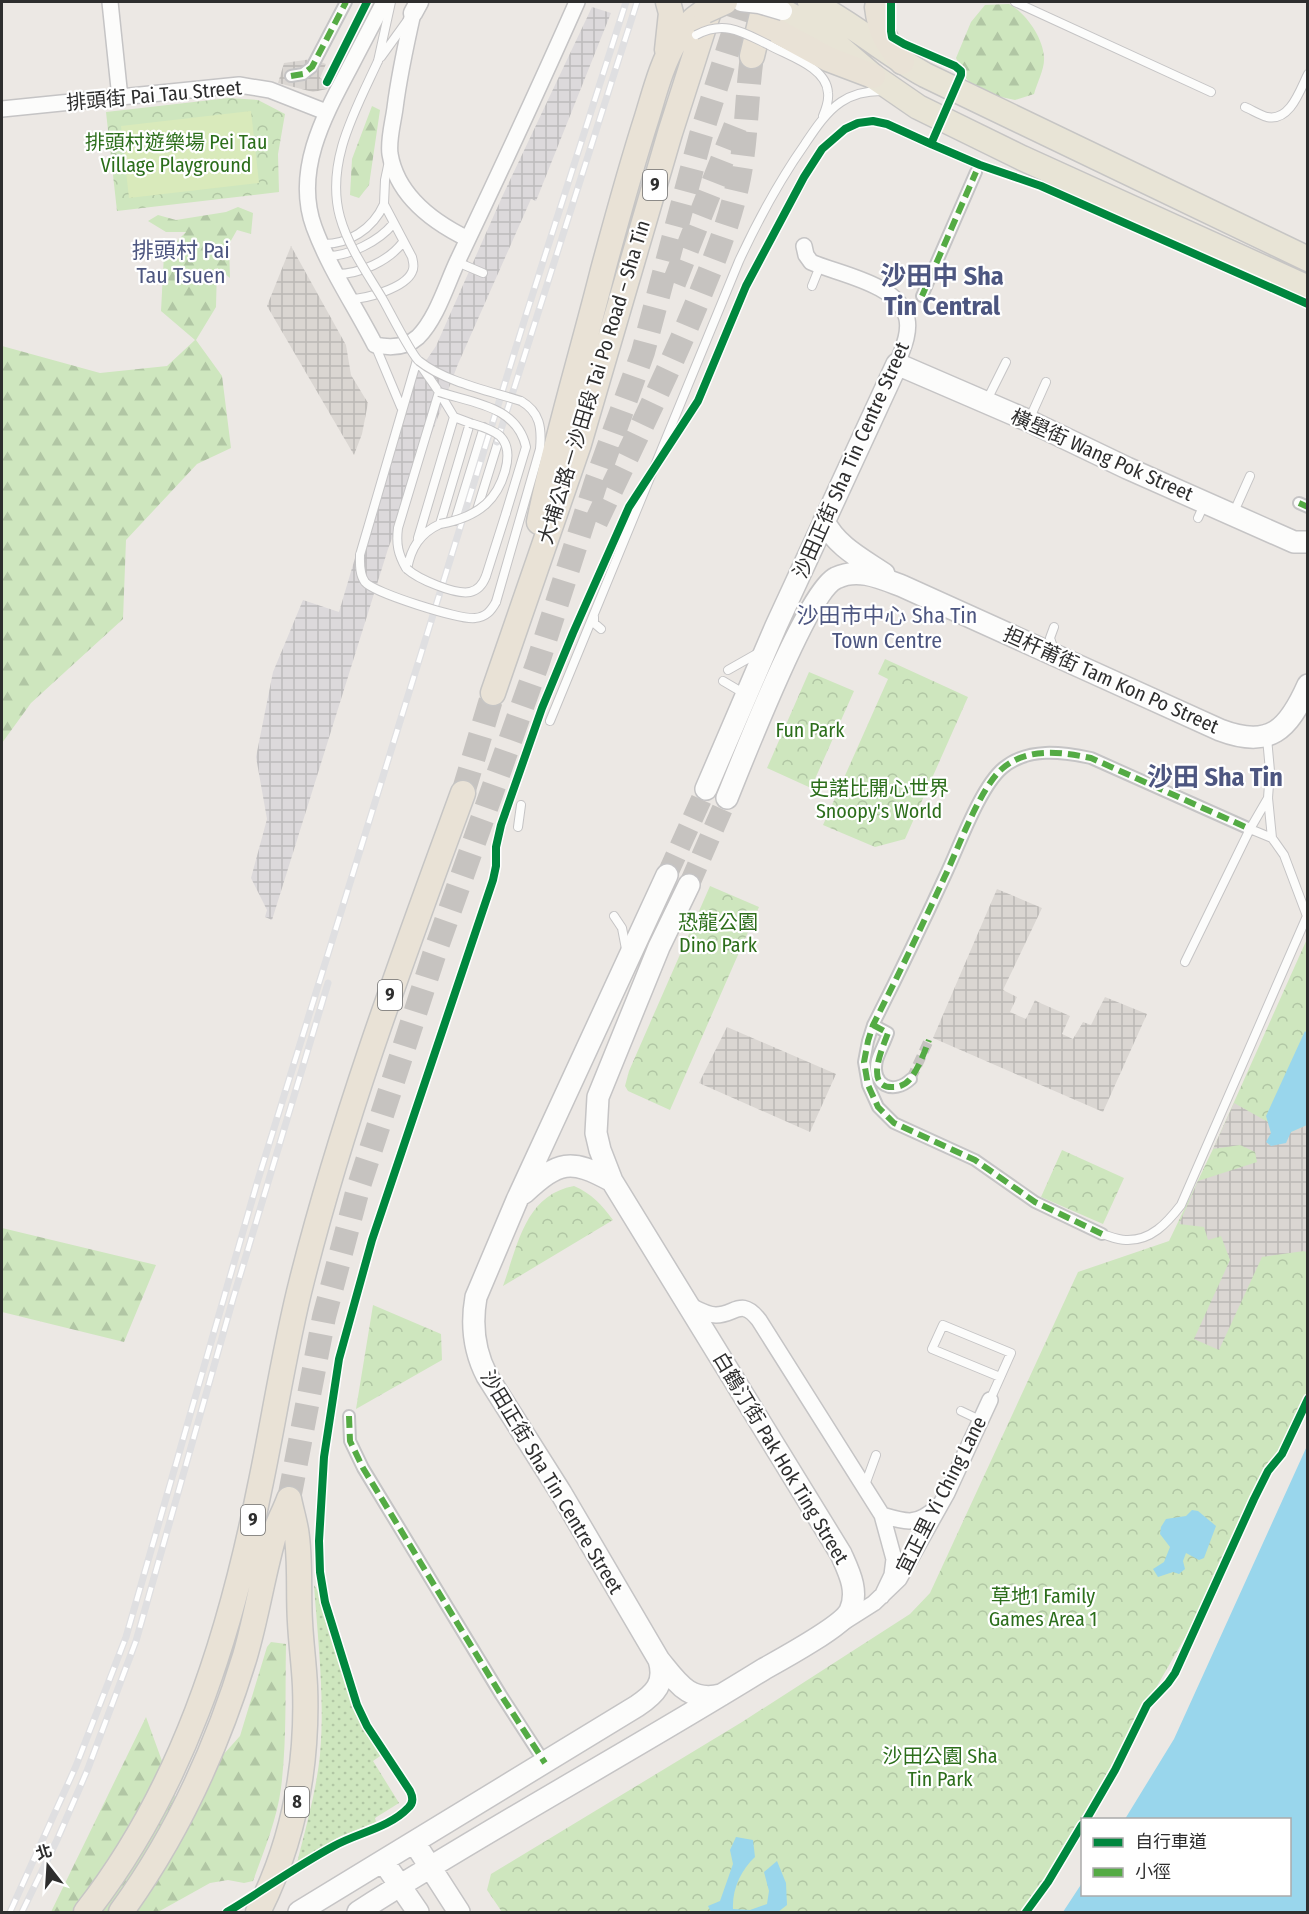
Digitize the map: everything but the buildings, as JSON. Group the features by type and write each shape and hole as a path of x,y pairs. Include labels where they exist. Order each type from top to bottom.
{"highway":[{"path":"664,65 670,31 671,13 668,2"},
{"name":"大埔公路－沙田段 Tai Po Road – Sha Tin","path":"493,693 579,444 667,144 712,2"},
{"path":"524,598 553,459 624,188 664,65 676,40 685,28 705,11 725,2"},
{"path":"877,7 879,26 885,41 902,62"},
{"name":"9","path":"86,1912 139,1835 159,1799 207,1686 249,1537 302,1281 362,1075 463,793"},
{"name":"9","path":"121,1912 150,1871 179,1820 213,1744 230,1700 250,1634 276,1530 289,1498"},
{"name":"8","path":"258,1912 282,1857 298,1799 304,1752 305,1685 297,1532 289,1498"}],"main road":[{"path":"810,2 843,21 902,62 946,86 1308,259"},
{"path":"771,21 824,34 895,92 939,117 1022,158 1308,288"},
{"name":"橫壆街 Wang Pok Street","path":"897,364 1029,421 1112,461 1303,546"},
{"name":"沙田正街 Sha Tin Centre Street","path":"706,789 769,642 897,364"},
{"path":"824,521 829,532 843,546 902,586"},
{"name":"担杆莆街 Tam Kon Po Street","path":"766,705 806,617 824,588 834,578 852,573 866,574 902,586 1230,734 1251,738 1267,736"},
{"path":"1267,736 1274,734 1288,722 1308,686"},
{"path":"727,798 766,705"},
{"name":"沙田正街 Sha Tin Centre Street","path":"667,875 517,1200 476,1297 473,1313 474,1331 480,1362 659,1660 686,1691 711,1698 724,1694"},
{"path":"612,1181 596,1133 598,1097 659,947 689,885"},
{"path":"517,1200 540,1178 554,1170 572,1165 589,1168 612,1181"},
{"name":"白鶴汀街 Pak Hok Ting Street","path":"612,1181 833,1540 852,1580 854,1595 849,1612 831,1628 724,1694"},
{"path":"299,1912 646,1700 662,1678 659,1660"},
{"path":"358,1912 724,1694"},
{"path":"525,1775 532,1785 541,1791 564,1788"},
{"path":"414,1842 459,1912"},
{"path":"383,1861 418,1912"}],"street":[{"path":"110,2 120,98"},
{"path":"291,76 303,74 312,67 346,2"},
{"path":"384,2 326,112 313,149 308,197 313,225 350,299 375,345 389,348 403,346 416,339 424,330 520,131 577,2"},
{"path":"741,2 759,4 771,21"},
{"path":"416,7 397,90 390,154 396,177 406,193 426,213 468,239"},
{"name":"排頭街 Pai Tau Street","path":"2,109 239,85 270,90 326,112"},
{"path":"922,296 976,172"},
{"path":"804,246 811,262 820,266"},
{"name":"沙田正街 Sha Tin Centre Street","path":"820,266 883,289 895,297 907,319 907,336 897,364"},
{"path":"1102,1234 1035,1202 975,1160 894,1123 878,1107 868,1085 864,1062 873,1025 926,919 987,786 1004,767 1020,758 1041,752 1064,752 1091,758 1250,829"},
{"path":"873,1025 888,1033 877,1060 876,1072 879,1081 888,1088 898,1087 911,1078"},
{"path":"689,1305 714,1315 725,1314 734,1309 745,1309 754,1313 882,1515 894,1559 892,1575 882,1596"},
{"name":"宜正里 Yi Ching Lane","path":"831,1628 850,1619 882,1596 899,1579 947,1493 990,1400"},
{"path":"349,1416 350,1441 363,1468 544,1763"},
{"path":"882,1515 906,1522 919,1520 937,1506 947,1493"}],"lane":[{"path":"378,61 391,2"},
{"path":"1015,2 1211,92"},
{"path":"406,569 411,549 424,533 440,524 456,521 477,510 493,497 506,466 507,449 500,436 484,427 454,417 440,392 417,360 351,245 340,219 336,201 336,177 346,132 378,61 416,7"},
{"path":"664,65 671,55 687,41 706,30 715,28 736,30 771,21 822,76 829,92 822,120"},
{"path":"378,61 383,55 393,52 398,53 403,60"},
{"path":"1245,107 1268,118 1279,117 1294,102 1308,74"},
{"path":"550,722 748,242 779,183 822,120 834,107 852,95 879,90 895,92"},
{"path":"324,250 366,229 380,213 384,204 385,180 390,154"},
{"path":"350,299 372,297 406,279 412,273 414,264 384,204"},
{"path":"324,250 345,254 381,235 393,224"},
{"path":"337,274 362,270 392,254 403,242"},
{"path":"457,262 483,273"},
{"path":"812,286 820,266"},
{"path":"375,345 401,407"},
{"path":"417,360 457,380 521,401 536,414 541,424 540,449 496,602 485,616 464,618 378,592 365,582 360,569 360,555 417,360"},
{"path":"986,404 1006,362"},
{"path":"1029,421 1046,382"},
{"path":"440,392 494,409 507,416 517,424 526,447 483,584 478,589 462,592 420,579 406,569 399,555 397,542 398,528 440,392"},
{"path":"416,542 454,417"},
{"path":"440,524 470,423"},
{"path":"456,521 484,427"},
{"path":"477,510 500,436"},
{"path":"1198,518 1205,506 1210,505 1226,512 1250,476"},
{"path":"594,617 594,622 601,629"},
{"path":"1054,627 1050,644 1064,659"},
{"path":"728,670 747,660 769,642"},
{"path":"723,681 766,705"},
{"path":"1102,1234 1126,1240 1148,1236 1165,1225 1181,1205 1307,916 1284,855 1272,838 1268,798 1270,771 1267,736"},
{"path":"1185,962 1250,829 1268,798"},
{"path":"518,826 521,805"},
{"path":"1250,829 1272,838"},
{"path":"614,916 622,928 626,950 624,969"},
{"path":"990,1400 1011,1353 943,1325 932,1349 1000,1377"},
{"path":"961,1411 980,1420"},
{"path":"864,1488 876,1455"}],"shaded area":[{"path":"592,7 611,13 536,201 531,199 458,364 388,549 272,920 265,917 267,910 251,878 267,819 256,757 273,672 303,600 339,612 404,393 436,346 502,197"},
{"path":"312,59 326,64 320,78 330,83 327,89 313,92 278,83 284,63"},
{"path":"291,246 346,345 351,375 368,403 362,434 354,455 267,306"},
{"path":"997,889 1042,908 1003,990 1017,997 1010,1012 1026,1019 1035,1000 1070,1016 1062,1034 1073,1039 1083,1022 1091,1025 1105,997 1147,1014 1103,1112 933,1038"},
{"path":"727,1027 836,1074 810,1132 699,1083"},
{"path":"1234,1103 1268,1122 1271,1133 1291,1132 1307,1125 1307,1253 1304,1251 1262,1257 1219,1350 1194,1339 1230,1260 1221,1236 1208,1240 1204,1227 1179,1224 1198,1181 1257,1162 1255,1152 1240,1145 1213,1149"}],"green space":[{"path":"1009,4 1022,13 1037,34 1044,57 1034,94 1015,100 978,92 965,77 956,58 971,22 985,5"},
{"name":"排頭村遊樂場 Pei Tau Village Playground","path":"229,98 258,100 285,114 278,154 279,192 117,211 106,112"},
{"path":"372,106 380,110 369,185 359,198 350,195 352,159"},
{"path":"251,111 259,183 129,198 121,126"},
{"path":"238,207 253,213 251,234 237,230 229,244 230,278 217,268 216,307 196,340 222,376 231,448 197,464 126,540 123,619 31,703 2,743 2,346 100,373 167,366 195,340 161,311 164,254 186,232 166,232 148,221 158,215 176,220 226,212"},
{"name":"史諾比開心世界 Snoopy's World","path":"885,659 968,697 905,839 875,847 823,825 888,679 878,674"},
{"name":"Fun Park","path":"809,672 854,691 811,788 767,768"},
{"name":"恐龍公園 Dino Park","path":"710,886 759,907 670,1110 628,1091 625,1086 629,1071"},
{"name":"沙田公園 Sha Tin Park","path":"1307,939 1307,1393 1281,1451 1264,1468 1207,1599 1025,1911 502,1912 487,1890 491,1874 742,1722 910,1614 930,1593 1078,1272 1169,1241"},
{"path":"1062,1150 1124,1178 1103,1224 1041,1197"},
{"path":"574,1186 596,1200 613,1220 503,1286 519,1239 534,1211 557,1191"},
{"path":"2,1228 156,1265 124,1342 2,1312"},
{"path":"373,1305 441,1334 442,1360 356,1409"},
{"path":"314,1585 322,1598 337,1658 383,1754 373,1761 399,1803 375,1818 376,1822 339,1837 297,1863 320,1755 322,1713"},
{"path":"271,1642 286,1644 283,1770 270,1835 253,1881 244,1883 228,1880 210,1883 158,1912 51,1912 146,1717 178,1805 240,1736 267,1647"}],"water":[{"path":"1305,1031 1308,1035 1307,1125 1291,1132 1286,1143 1271,1146 1266,1142 1271,1133 1266,1116"},
{"path":"1307,1446 1307,1912 1063,1912 1081,1885 1081,1896 1291,1896 1291,1818 1126,1818 1174,1739"},
{"path":"1192,1510 1198,1511 1216,1526 1204,1558 1199,1560 1186,1553 1183,1561 1185,1569 1179,1574 1173,1572 1158,1577 1153,1569 1164,1562 1170,1547 1160,1534 1161,1527 1166,1519 1186,1516"},
{"path":"736,1837 753,1840 755,1857 738,1880 733,1909 750,1910 767,1904 769,1891 764,1872 777,1861 786,1883 787,1905 778,1912 711,1912 708,1906 720,1901 733,1864 730,1850"}],"tunnel":[{"path":"289,1499 324,1317 358,1189 434,955 538,662 597,479 643,352 701,135 743,2"},
{"path":"596,522 677,349 726,226 740,171 752,56"},
{"path":"674,283 739,117"},
{"path":"463,793 493,693"},
{"path":"667,875 706,789"},
{"path":"689,885 727,798"},
{"path":"911,1079 929,1040"}],"railway":[{"path":"10,1912 76,1766 126,1637 257,1183 526,315 626,2"},
{"path":"497,442 637,2"},
{"path":"22,1912 87,1771 136,1641 233,1299 328,983"}],"marked path":[{"path":"291,76 303,74 312,67 346,2"},
{"path":"922,296 976,172"},
{"path":"1299,503 1308,507"},
{"path":"1102,1234 1035,1202 975,1160 894,1123 878,1107 868,1085 864,1062 873,1025 919,932 978,803 994,777 1013,761 1045,753 1091,758 1250,829"},
{"path":"873,1025 888,1033 877,1074 879,1081 885,1086 894,1087 908,1081 919,1065 929,1040"},
{"path":"349,1416 350,1441 363,1468 545,1763"}],"cycle path":[{"path":"327,82 367,2"},
{"path":"227,1912 343,1841 392,1821 412,1802 410,1791 367,1726 357,1705 325,1602 320,1572 319,1541 324,1457 339,1359 372,1240 493,880 501,825 542,708 629,507 698,401 746,286 804,177 822,149 845,129 858,123 873,121 887,124 931,144 961,75 961,71 955,66 892,37 891,2"},
{"path":"931,144 980,165 1041,186 1308,304"},
{"path":"1087,1818 1115,1770 1147,1705 1175,1673 1254,1499 1268,1471 1282,1454 1308,1399"},
{"path":"1026,1912 1048,1882 1081,1827"}],"district":[{"name":"排頭村 Pai Tau Tsuen","path":"181,262"},
{"name":"沙田中 Sha Tin Central","path":"942,291"},
{"name":"沙田市中心 Sha Tin Town Centre","path":"887,628"},
{"name":"沙田 Sha Tin","path":"1215,777"}],"park label":[{"name":"草地1 Family Games Area 1","path":"1043,1608"}]}
